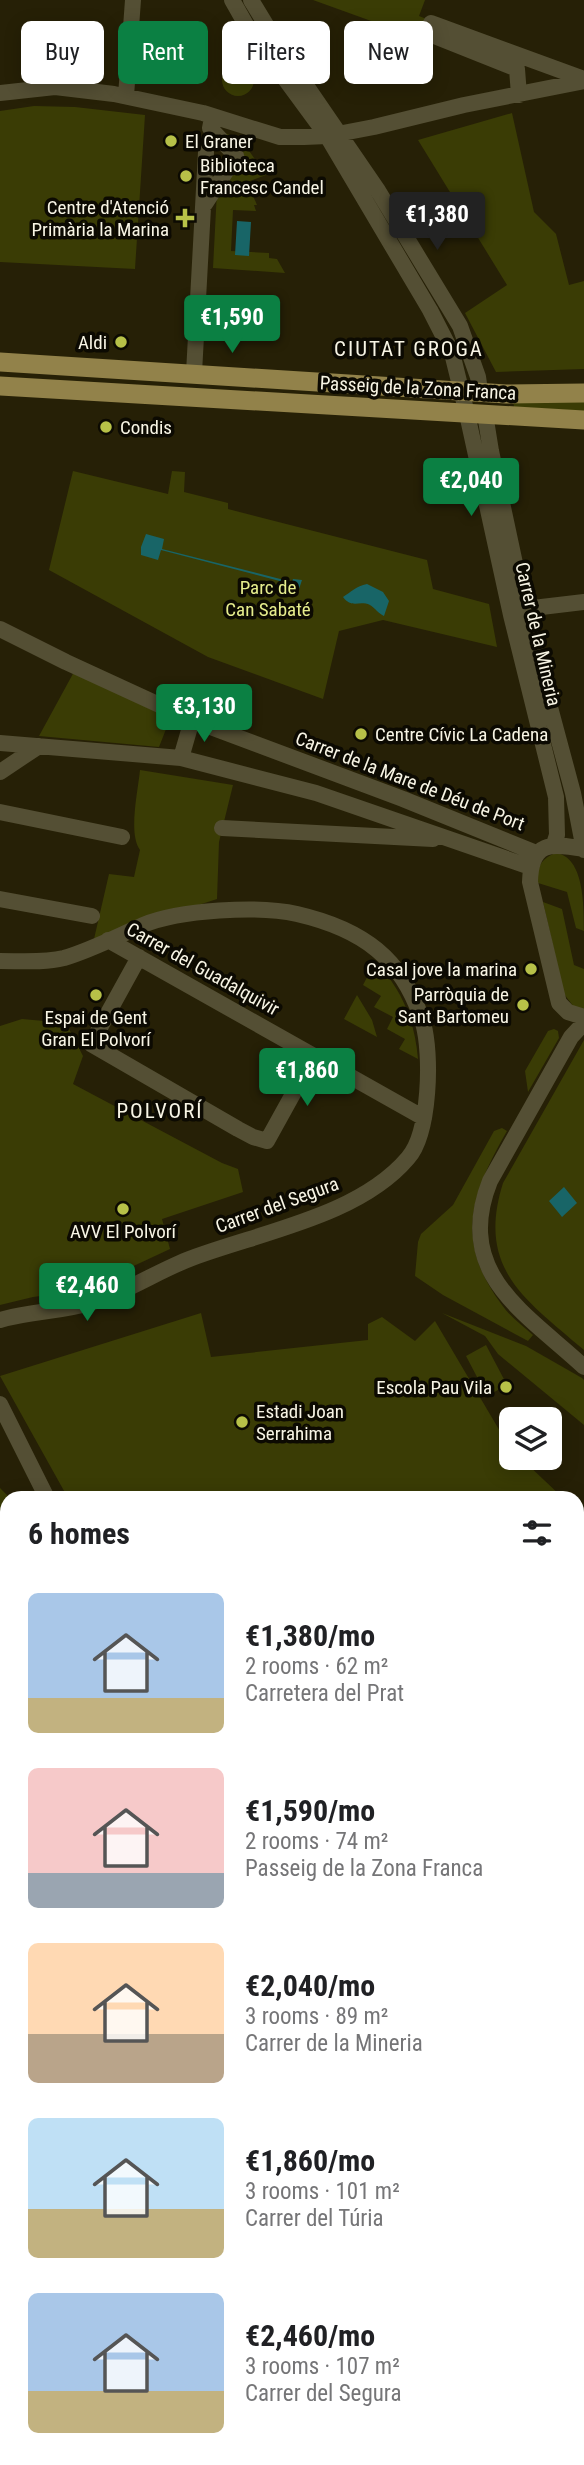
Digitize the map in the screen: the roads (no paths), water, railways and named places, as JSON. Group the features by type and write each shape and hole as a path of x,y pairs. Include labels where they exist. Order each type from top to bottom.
{"main road":[{"name":"Passeig de la Zona Franca","path":"0,362 506,394 584,393"},
{"name":"Passeig de la Zona Franca","path":"0,386 584,420"},
{"path":"471,391 476,414"}],"street":[{"path":"126,96 132,0"},
{"path":"232,0 249,30 377,190 460,326 478,377 471,391"},
{"path":"251,0 333,135"},
{"path":"519,95 517,69 427,33 431,23 584,80"},
{"path":"0,93 55,87 126,96 203,113 280,137 333,135 584,80"},
{"path":"204,206 236,156 211,128 211,123"},
{"path":"194,373 206,152"},
{"name":"Carrer de la Mineria","path":"476,414 491,451 518,613 556,797 557,835 554,844"},
{"path":"518,613 584,602"},
{"name":"Carrer de la Mineria","path":"518,613 573,793 584,850"},
{"name":"Carrer de la Mare de Déu de Port","path":"0,629 192,720 403,799 533,860"},
{"path":"181,758 192,720"},
{"name":"Carrer de la Mare de Déu de Port","path":"0,743 181,758 316,793 453,840 533,860"},
{"path":"0,772 39,746"},
{"path":"0,812 122,837"},
{"name":"Carrer de la Mare de Déu de Port","path":"222,828 453,840"},
{"path":"584,850 554,844 533,860 530,887 559,1003 576,1015 578,1029 490,1181 482,1203 480,1238 493,1276 503,1293 526,1317 584,1367"},
{"path":"0,898 92,916"},
{"name":"Carrer del Segura","path":"0,961 63,958 146,924 201,912 245,910 296,914 342,929 367,941 398,968 417,1004 425,1030 428,1054 424,1118 417,1144 408,1158 373,1187 332,1210 189,1258 93,1303 36,1311 0,1320"},
{"name":"Carrer del Guadalquivir","path":"108,940 424,1118"},
{"path":"139,957 91,1044 245,1133 267,1141 314,1056"},
{"path":"0,1404 44,1491"}],"water":[{"path":"237,221 251,222 249,256 235,255"},
{"path":"146,534 164,539 162,549 292,582 293,579 302,580 299,589 291,587 291,584 161,550 158,560 141,555"},
{"path":"367,584 383,592 389,601 384,616 370,605 349,603 343,597"},
{"path":"564,1187 577,1203 562,1217 549,1201"}],"place":[{"name":"El Graner","path":"171,141"},
{"name":"Biblioteca Francesc Candel","path":"186,176"},
{"name":"Centre d'Atenció Primària la Marina","path":"185,218"},
{"name":"Aldi","path":"121,342"},
{"name":"Condis","path":"106,427"},
{"name":"Centre Cívic La Cadena","path":"361,734"},
{"name":"Casal jove la marina","path":"531,969"},
{"name":"Espai de Gent Gran El Polvorí","path":"96,995"},
{"name":"Parròquia de Sant Bartomeu","path":"523,1005"},
{"name":"AVV El Polvorí","path":"123,1209"},
{"name":"Escola Pau Vila","path":"506,1387"},
{"name":"Estadi Joan Serrahima","path":"242,1422"}],"district":[{"name":"CIUTAT GROGA","path":"409,349"},
{"name":"POLVORÍ","path":"160,1111"}],"park label":[{"name":"Parc de Can Sabaté","path":"268,598"}]}
